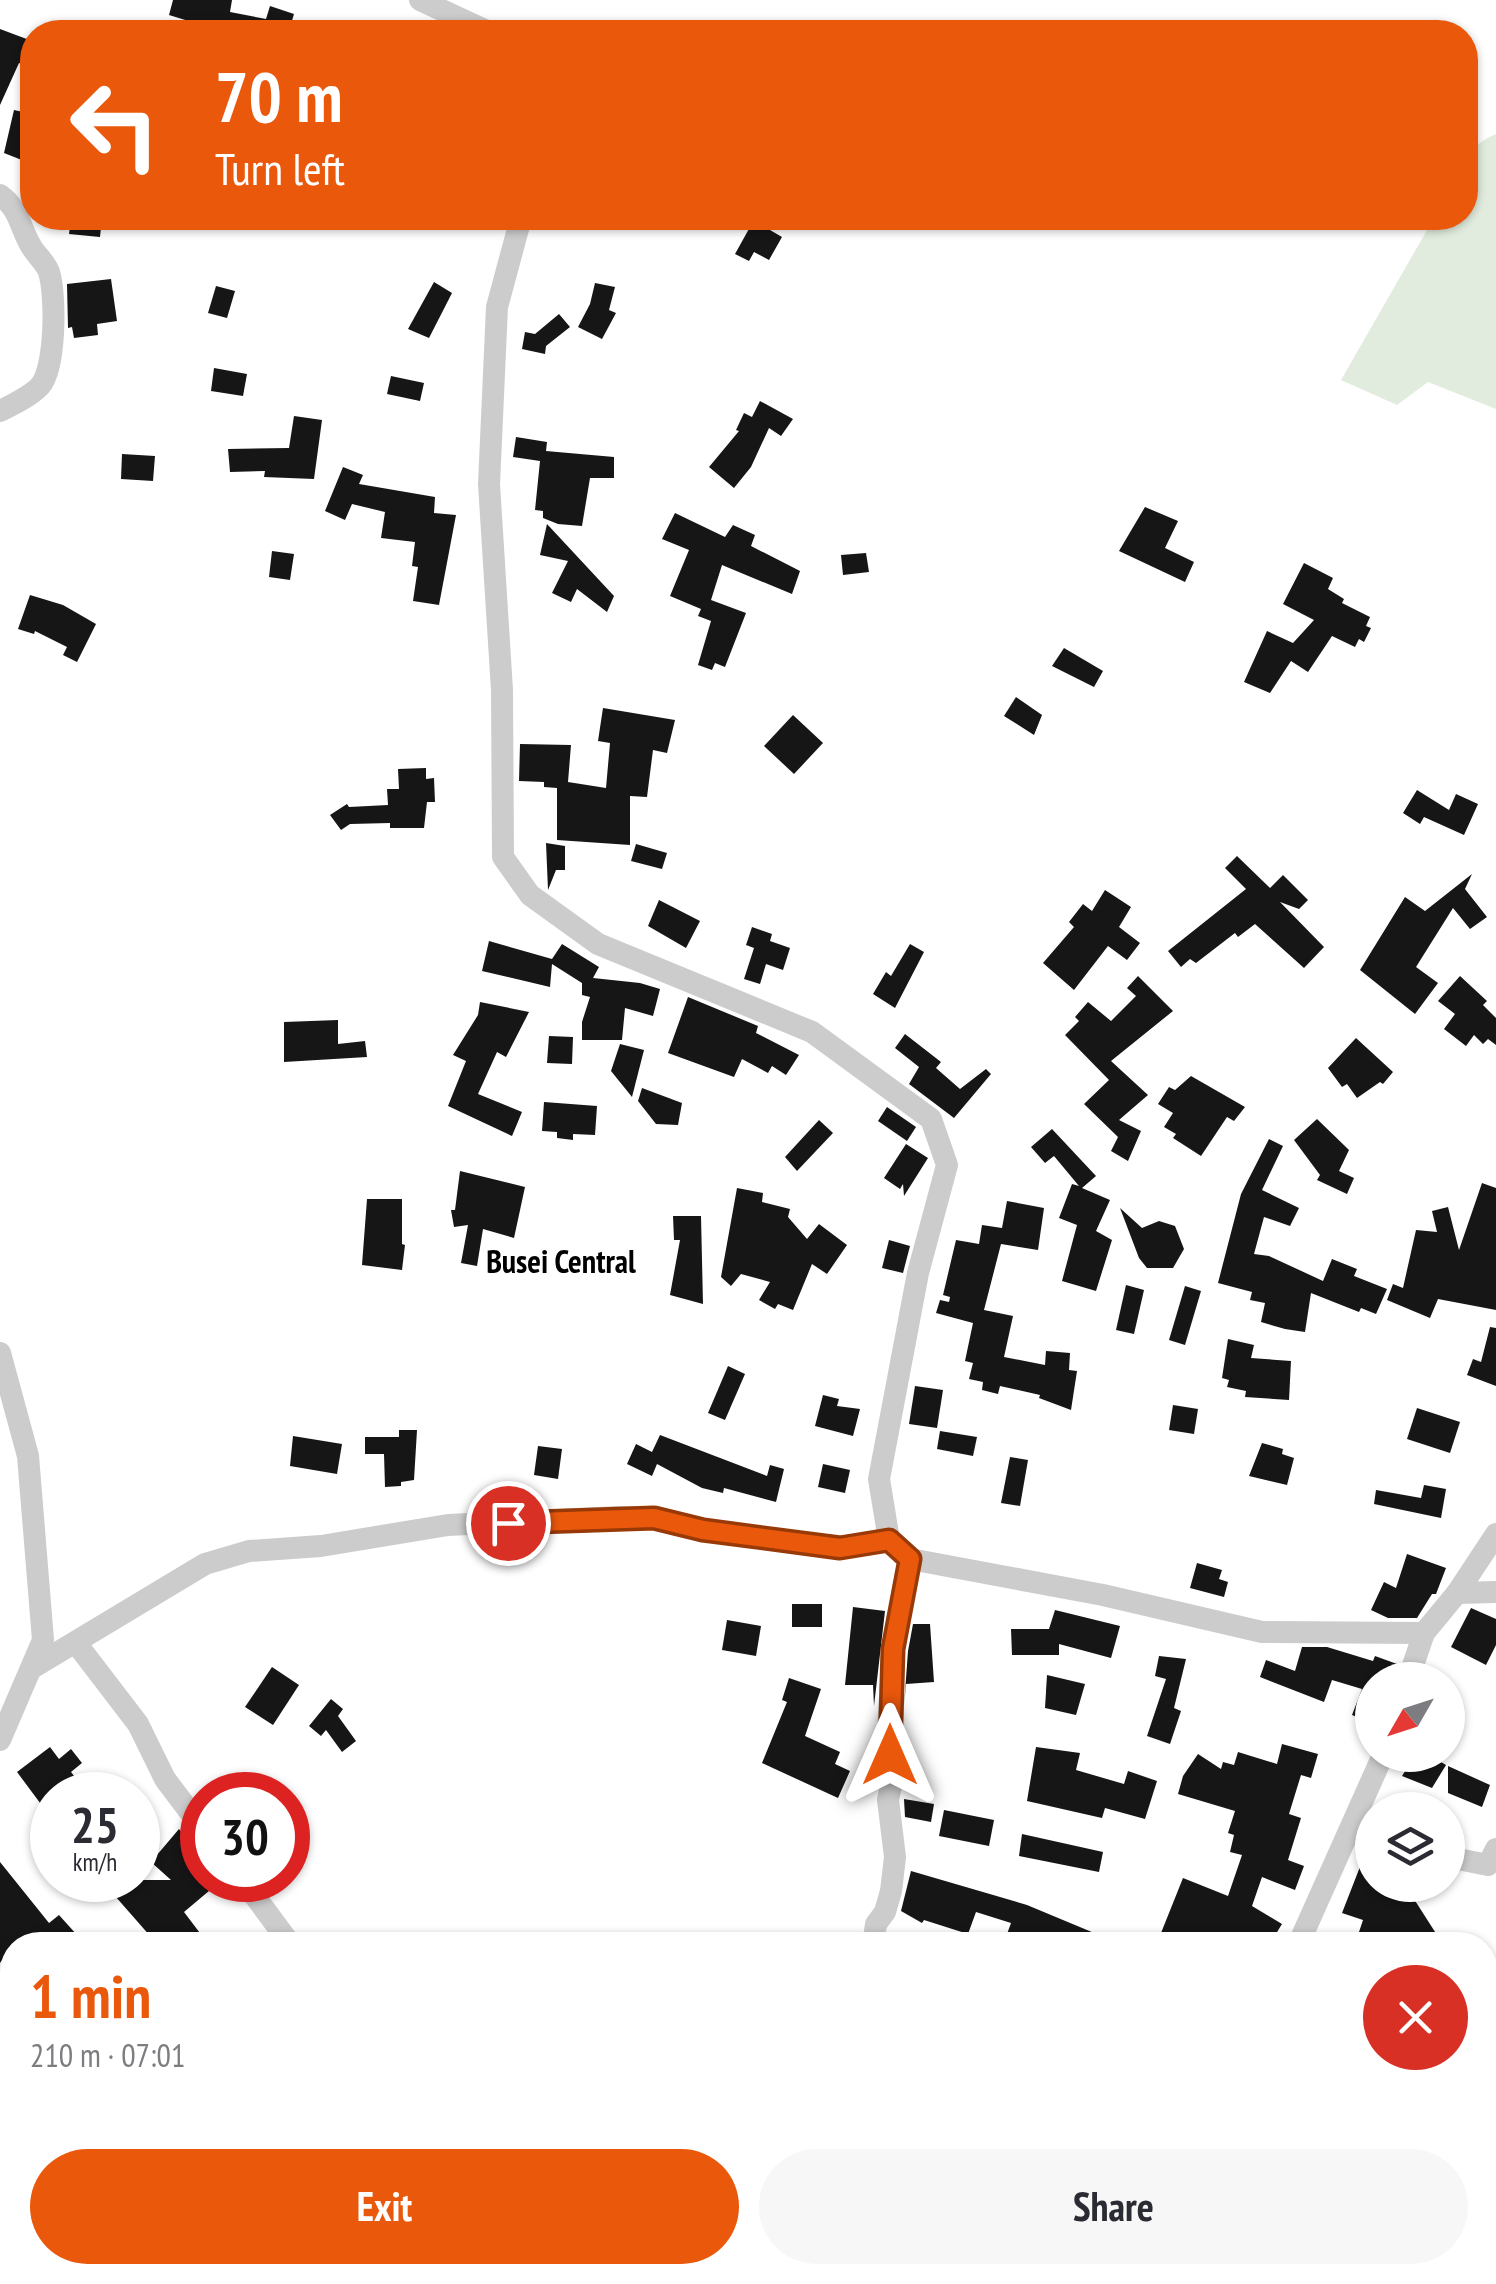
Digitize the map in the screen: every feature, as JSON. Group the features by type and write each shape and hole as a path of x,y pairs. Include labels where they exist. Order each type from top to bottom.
{"street":[{"path":"420,0 464,20"},
{"path":"0,195 20,217"},
{"path":"0,411 40,386 47,370 54,328 49,271 29,243 27,230"},
{"path":"518,230 496,308 488,484 502,690 503,857 530,894 598,944 812,1032 931,1119 947,1165 918,1274 878,1479 889,1540 910,1559 1103,1595 1262,1632 1424,1633"},
{"path":"0,1353 28,1456 42,1640 0,1740"},
{"path":"32,1668 205,1564 249,1551 321,1546 448,1525 619,1517 654,1518 703,1530 840,1548 889,1540"},
{"path":"1414,1662 1424,1633 1457,1593 1496,1534"},
{"path":"875,1932 890,1891 895,1857 888,1800 892,1781 888,1728 893,1649 910,1559"},
{"path":"1457,1593 1496,1592"},
{"path":"76,1643 138,1724 165,1780 180,1799"},
{"path":"1305,1932 1355,1838"},
{"path":"1465,1860 1488,1865 1496,1849"},
{"path":"259,1902 281,1932"}],"green space":[{"path":"1496,134 1496,409 1428,382 1397,405 1341,380 1427,230 1478,230 1478,145"}],"building":[{"path":"173,0 232,0 230,12 266,19 270,6 294,14 292,20 185,20 169,15"},
{"path":"0,29 20,36 20,63 0,105"},
{"path":"14,110 20,111 20,159 4,153"},
{"path":"70,230 101,230 100,237 69,234"},
{"path":"748,230 770,230 782,237 769,260 754,252 749,261 735,254"},
{"path":"111,279 117,321 97,324 98,335 74,338 72,327 68,328 67,284"},
{"path":"434,282 452,293 429,338 408,329"},
{"path":"595,283 615,287 609,310 616,313 602,339 578,327"},
{"path":"216,286 235,291 227,318 208,313"},
{"path":"559,314 570,327 546,346 545,354 522,349 525,332 535,334"},
{"path":"214,368 247,374 243,396 211,391"},
{"path":"391,376 424,383 420,401 387,394"},
{"path":"760,401 793,419 781,436 769,428 751,467 734,488 709,467 739,431 736,430 744,413 752,417"},
{"path":"294,416 322,420 314,479 264,477 265,471 230,472 228,449 289,448"},
{"path":"516,437 547,442 546,451 614,457 614,478 590,478 582,526 558,524 543,518 543,511 535,510 540,461 513,457"},
{"path":"122,454 155,456 153,481 121,479"},
{"path":"343,467 363,475 359,484 435,497 434,513 456,515 439,605 413,601 418,567 412,566 415,542 381,538 385,512 352,504 345,520 325,511"},
{"path":"1145,507 1178,521 1165,548 1194,562 1185,582 1119,551"},
{"path":"675,513 725,537 733,525 755,535 751,546 800,571 792,594 722,565 711,600 746,613 725,667 715,663 712,670 698,665 711,621 698,616 701,609 670,596 689,550 662,539"},
{"path":"547,524 614,596 607,612 577,589 571,602 552,593 568,561 540,555"},
{"path":"272,551 294,554 290,580 269,577"},
{"path":"866,553 869,572 843,575 841,555"},
{"path":"1304,563 1333,578 1328,589 1344,599 1342,603 1370,617 1366,626 1371,628 1364,642 1359,639 1355,647 1332,636 1308,672 1291,661 1270,693 1244,682 1267,631 1293,643 1314,620 1283,604"},
{"path":"30,595 63,605 96,624 77,662 63,655 67,647 35,631 34,634 18,629"},
{"path":"1064,648 1103,671 1094,687 1052,666"},
{"path":"1016,697 1042,715 1034,735 1004,716"},
{"path":"603,708 675,720 667,753 653,750 647,797 630,796 630,845 557,840 557,788 544,787 544,782 519,781 520,744 571,745 568,782 606,788 610,743 598,741"},
{"path":"793,715 823,743 794,774 764,746"},
{"path":"426,768 426,779 434,778 435,802 427,802 424,828 390,828 390,823 350,824 341,830 330,815 347,804 388,805 387,789 399,789 398,769"},
{"path":"1417,790 1449,810 1456,794 1478,804 1464,835 1424,817 1420,824 1403,813"},
{"path":"546,843 565,846 565,870 556,870 548,890"},
{"path":"636,844 667,853 662,869 631,861"},
{"path":"1237,856 1270,888 1283,875 1308,900 1299,909 1280,902 1324,947 1304,968 1255,924 1238,937 1235,933 1196,963 1190,959 1181,967 1168,951 1246,889 1225,868"},
{"path":"1472,874 1465,889 1487,917 1470,929 1453,908 1416,967 1438,983 1415,1014 1360,970 1405,897 1425,911"},
{"path":"1105,890 1131,907 1119,927 1140,943 1127,960 1108,946 1074,990 1043,963 1074,927 1069,922 1083,904 1092,911"},
{"path":"659,900 700,921 686,948 648,926"},
{"path":"752,927 772,934 770,941 790,948 783,970 766,964 760,984 744,979 754,948 746,945"},
{"path":"489,941 552,959 562,944 599,967 593,978 660,989 653,1016 625,1008 622,1040 582,1040 582,1022 590,997 582,995 582,983 552,964 550,987 482,971"},
{"path":"910,944 924,952 895,1008 873,994 886,972 891,976"},
{"path":"1138,976 1173,1011 1111,1061 1148,1095 1119,1120 1141,1131 1128,1161 1111,1151 1118,1137 1084,1104 1109,1080 1065,1035 1079,1021 1075,1017 1088,1002 1111,1021 1136,996 1127,988"},
{"path":"1460,976 1487,1001 1483,1005 1496,1018 1496,1045 1488,1039 1483,1044 1474,1035 1466,1046 1444,1029 1455,1014 1438,1001"},
{"path":"688,997 758,1026 756,1033 799,1055 786,1075 772,1066 768,1073 742,1059 734,1077 668,1053"},
{"path":"480,1002 529,1012 506,1057 497,1052 478,1094 522,1112 512,1136 448,1106 466,1061 453,1055 478,1015"},
{"path":"338,1020 338,1044 365,1041 367,1057 284,1062 284,1022"},
{"path":"905,1034 941,1062 936,1068 960,1089 986,1069 991,1074 954,1118 909,1084 919,1067 895,1048"},
{"path":"549,1036 573,1037 572,1064 547,1063"},
{"path":"1356,1038 1393,1072 1383,1084 1380,1082 1357,1098 1347,1084 1342,1087 1328,1068"},
{"path":"620,1044 644,1050 632,1097 611,1071"},
{"path":"1191,1076 1245,1107 1234,1121 1227,1117 1201,1156 1173,1138 1176,1134 1164,1127 1173,1113 1158,1104 1169,1087 1175,1090"},
{"path":"642,1088 682,1103 678,1125 656,1124 638,1101"},
{"path":"544,1102 597,1106 595,1135 573,1134 573,1140 557,1138 557,1132 542,1131"},
{"path":"887,1107 916,1127 907,1141 878,1121"},
{"path":"1317,1119 1349,1150 1339,1171 1354,1178 1347,1194 1317,1180 1320,1175 1294,1140"},
{"path":"819,1120 833,1133 797,1171 785,1157"},
{"path":"1052,1129 1096,1176 1082,1188 1110,1200 1096,1231 1112,1240 1096,1291 1062,1281 1077,1225 1059,1218 1072,1184 1079,1186 1054,1156 1045,1163 1031,1147"},
{"path":"1269,1139 1283,1146 1262,1190 1299,1208 1290,1226 1264,1217 1254,1254 1269,1256 1323,1281 1332,1259 1357,1269 1354,1276 1387,1289 1376,1314 1361,1308 1359,1312 1311,1293 1305,1332 1285,1329 1261,1322 1265,1303 1250,1300 1252,1292 1218,1283 1241,1194"},
{"path":"906,1144 928,1158 904,1196 903,1184 900,1189 884,1178"},
{"path":"460,1171 525,1187 514,1238 483,1229 477,1266 461,1263 468,1225 454,1227 451,1210 455,1210"},
{"path":"1482,1183 1496,1188 1496,1310 1438,1299 1430,1318 1387,1300 1393,1284 1403,1288 1416,1230 1437,1232 1432,1211 1448,1207 1459,1250"},
{"path":"737,1188 763,1193 762,1202 790,1209 788,1217 807,1239 819,1224 847,1245 827,1274 812,1264 793,1310 778,1304 775,1309 759,1300 770,1282 741,1274 731,1286 721,1277"},
{"path":"367,1199 402,1199 402,1270 362,1265"},
{"path":"1007,1201 1044,1208 1038,1250 1001,1244 984,1310 1013,1316 1004,1357 1045,1365 1046,1351 1070,1353 1069,1370 1077,1371 1071,1410 1039,1398 1040,1395 1000,1386 998,1394 982,1390 983,1382 969,1379 973,1363 965,1361 973,1323 936,1313 940,1300 949,1302 950,1297 943,1295 956,1240 979,1244 982,1225 1002,1228"},
{"path":"1120,1208 1142,1228 1159,1221 1175,1226 1184,1249 1173,1268 1147,1268 1139,1258"},
{"path":"673,1216 701,1216 703,1304 670,1295 680,1240 674,1240"},
{"path":"889,1240 910,1246 903,1273 882,1268"},
{"path":"1126,1285 1144,1290 1134,1334 1116,1330"},
{"path":"1185,1286 1201,1291 1185,1345 1169,1340"},
{"path":"1490,1327 1496,1328 1496,1386 1467,1375 1473,1359 1481,1362"},
{"path":"1228,1339 1254,1345 1251,1358 1291,1361 1289,1400 1245,1397 1246,1391 1227,1387 1229,1380 1222,1378"},
{"path":"728,1366 745,1374 725,1420 708,1413"},
{"path":"915,1386 943,1390 937,1428 909,1424"},
{"path":"823,1395 839,1399 837,1406 860,1409 853,1436 815,1426"},
{"path":"1173,1405 1198,1409 1194,1434 1169,1430"},
{"path":"1417,1408 1460,1422 1450,1453 1407,1439"},
{"path":"399,1430 417,1430 414,1480 385,1487 384,1454 365,1454 365,1437 399,1437"},
{"path":"940,1431 977,1437 973,1456 937,1449"},
{"path":"660,1435 767,1476 770,1465 784,1469 776,1502 724,1488 723,1493 702,1488 657,1464 652,1476 627,1464 636,1444 652,1452"},
{"path":"293,1436 342,1444 337,1474 290,1466"},
{"path":"1262,1443 1283,1449 1282,1454 1294,1458 1287,1485 1249,1476"},
{"path":"538,1446 562,1449 558,1479 534,1475"},
{"path":"1010,1457 1028,1460 1020,1506 1001,1503"},
{"path":"823,1464 850,1470 845,1493 818,1487"},
{"path":"1424,1485 1446,1489 1441,1518 1374,1504 1376,1490 1421,1498"},
{"path":"1407,1554 1446,1568 1436,1594 1432,1594 1417,1618 1388,1618 1371,1610 1384,1582 1396,1588"},
{"path":"1197,1563 1222,1570 1219,1579 1228,1582 1224,1597 1190,1588"},
{"path":"792,1604 822,1604 822,1627 792,1627"},
{"path":"853,1607 885,1611 874,1706 873,1685 845,1685"},
{"path":"1471,1608 1496,1619 1496,1645 1486,1665 1451,1647"},
{"path":"1055,1610 1120,1626 1111,1658 1059,1644 1059,1655 1012,1655 1011,1629 1049,1629"},
{"path":"727,1620 761,1626 756,1656 722,1650"},
{"path":"913,1624 930,1624 934,1682 906,1684 904,1706 908,1651"},
{"path":"1302,1647 1327,1647 1373,1661 1375,1656 1392,1662 1355,1662 1355,1687 1332,1680 1324,1702 1260,1677 1266,1660 1295,1671"},
{"path":"1159,1656 1186,1659 1174,1708 1181,1711 1170,1744 1147,1736 1166,1679 1155,1676"},
{"path":"272,1667 299,1685 273,1725 245,1707"},
{"path":"1047,1675 1085,1684 1076,1715 1045,1708"},
{"path":"789,1678 821,1689 805,1736 840,1752 835,1764 850,1771 838,1798 762,1763 787,1702 782,1700"},
{"path":"331,1699 343,1709 338,1716 356,1741 342,1752 326,1730 321,1736 309,1726"},
{"path":"1282,1744 1318,1754 1311,1778 1301,1775 1289,1814 1301,1818 1288,1860 1304,1866 1295,1890 1262,1877 1252,1906 1282,1924 1277,1932 1161,1932 1183,1878 1228,1896 1242,1855 1230,1852 1234,1835 1228,1833 1235,1811 1178,1794 1183,1776 1198,1754 1221,1769 1223,1762 1234,1765 1238,1752 1277,1764"},
{"path":"50,1747 59,1759 71,1749 82,1763 71,1772 30,1772 30,1789 17,1772"},
{"path":"1036,1747 1080,1753 1076,1770 1124,1784 1128,1771 1157,1781 1145,1819 1105,1808 1102,1818 1027,1801"},
{"path":"1404,1772 1442,1772 1432,1788 1402,1776"},
{"path":"1448,1772 1461,1772 1490,1785 1482,1807 1465,1800 1465,1792 1448,1792"},
{"path":"904,1799 934,1804 931,1822 905,1817"},
{"path":"944,1810 994,1820 989,1846 939,1836"},
{"path":"179,1829 180,1902 196,1902 184,1912 199,1932 147,1932 120,1902 160,1902 160,1880 171,1880 160,1870 160,1851"},
{"path":"1022,1834 1103,1852 1099,1872 1019,1856"},
{"path":"0,1862 49,1923 59,1915 74,1932 0,1932"},
{"path":"911,1871 1027,1905 1092,1932 1008,1932 1011,1923 976,1912 969,1932 962,1932 924,1920 922,1923 901,1911"},
{"path":"1355,1880 1355,1902 1416,1902 1435,1932 1359,1932 1363,1920 1342,1913"}],"district":[{"name":"Busei Central","path":"561,1262"}],"route":[{"path":"508,1523 654,1518 703,1530 840,1548 889,1540 910,1559 893,1649 890,1755"}]}
